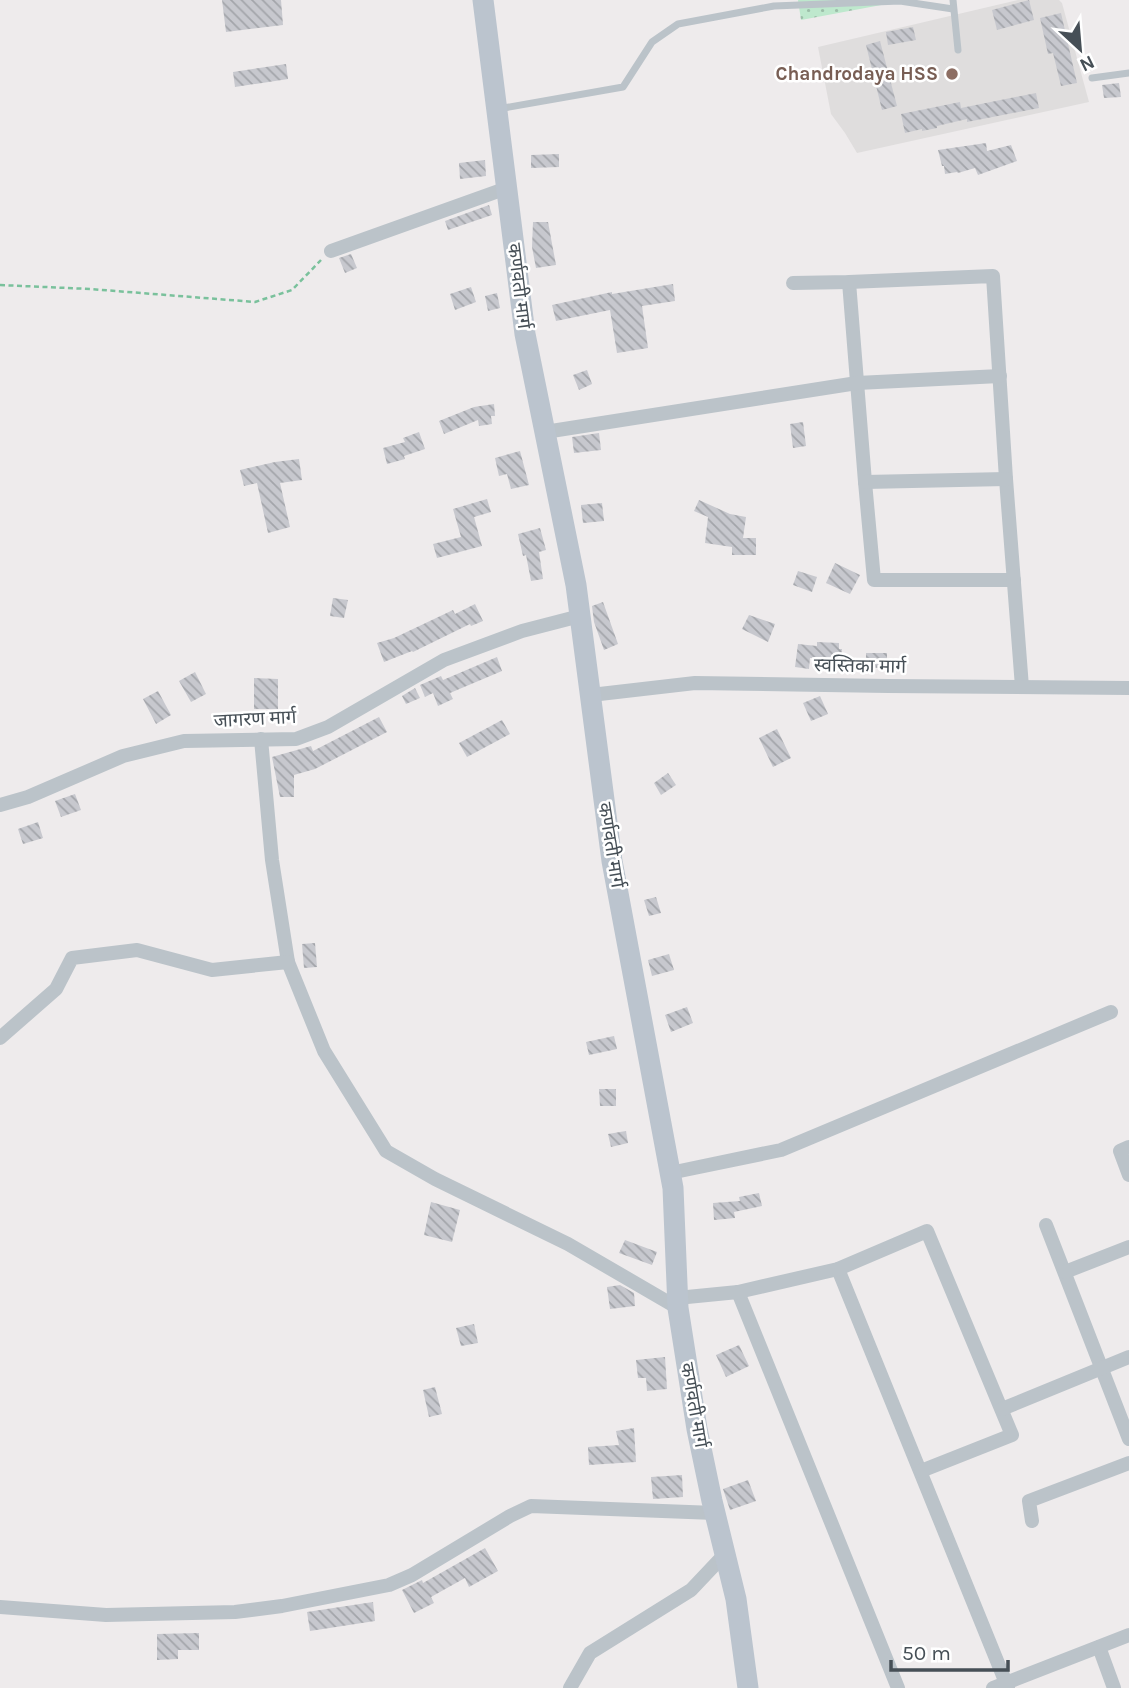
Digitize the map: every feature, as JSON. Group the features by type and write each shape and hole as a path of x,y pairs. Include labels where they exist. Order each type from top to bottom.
{"main road":[{"name":"कर्णवती मार्ग","path":"483,0 525,334 576,585 612,861 673,1188 677,1303 697,1429 736,1599 748,1688"}],"street":[{"path":"331,251 507,188"},
{"path":"793,283 993,276 1022,687"},
{"path":"849,282 874,580 1014,580"},
{"path":"545,432 857,383 1000,376"},
{"path":"864,482 1006,479"},
{"name":"जागरण मार्ग","path":"0,805 28,797 123,756 184,741 296,739 328,727 444,660 522,631 580,616"},
{"name":"स्वस्तिका मार्ग","path":"591,695 695,683 1129,688"},
{"path":"261,739 272,860 288,962 324,1051 386,1151 435,1179 568,1244 677,1303 838,1269 927,1231 1012,1434 921,1471"},
{"path":"0,1038 56,989 72,958 137,950 212,970 288,962"},
{"path":"670,1173 781,1150 1111,1012"},
{"path":"1129,1147 1120,1151 1129,1175"},
{"path":"1046,1224 1129,1439"},
{"path":"1065,1272 1129,1247"},
{"path":"838,1269 921,1471 1002,1686 1129,1635"},
{"path":"738,1292 898,1688"},
{"path":"1002,1409 1129,1357"},
{"path":"1032,1521 1029,1502 1129,1463"},
{"path":"0,1607 106,1615 234,1612 282,1606 389,1585 412,1575 531,1506 715,1513"},
{"path":"570,1688 590,1653 691,1590 725,1554"},
{"path":"1099,1647 1114,1688"}],"lane":[{"path":"953,0 958,50"},
{"path":"497,109 623,87 652,42 678,24 774,6 900,1 953,9"},
{"path":"1092,78 1129,73"}],"path":[{"path":"0,285 255,302 292,290 331,251"}],"shaded area":[{"name":"Chandrodaya HSS","path":"1018,0 1059,0 1062,3 1089,102 857,153 831,114 818,47"}],"green space":[{"path":"798,0 908,0 801,20"}],"building":[{"path":"222,0 281,0 283,25 226,32"},
{"path":"1029,0 1034,20 997,30 992,10"},
{"path":"1061,13 1077,83 1061,86 1053,53 1048,54 1040,18"},
{"path":"913,27 916,40 888,45 886,32"},
{"path":"880,41 897,106 882,110 866,45"},
{"path":"286,64 288,79 235,87 233,72"},
{"path":"1119,83 1121,97 1104,98 1102,85"},
{"path":"1036,93 1039,108 967,122 967,119 937,128 905,133 901,114 960,102 961,108"},
{"path":"986,143 987,151 1011,145 1017,161 978,175 975,168 945,174 938,150"},
{"path":"559,154 559,167 531,168 531,155"},
{"path":"485,160 486,176 460,179 459,163"},
{"path":"489,205 492,215 448,230 445,221"},
{"path":"533,222 548,222 556,265 536,268 532,247"},
{"path":"351,254 357,268 345,273 339,258"},
{"path":"673,284 675,301 642,306 648,348 617,353 610,310 556,321 552,305 612,292"},
{"path":"471,287 476,302 455,310 450,294"},
{"path":"497,293 500,308 488,311 485,296"},
{"path":"587,370 592,384 579,390 573,375"},
{"path":"494,404 495,416 491,416 492,424 479,426 478,420 444,434 439,421 474,407"},
{"path":"803,422 806,446 793,448 790,424"},
{"path":"419,432 425,449 387,464 383,448 405,442 403,438"},
{"path":"599,433 601,450 574,453 572,437"},
{"path":"520,451 529,485 511,489 507,474 499,476 495,458"},
{"path":"299,459 302,480 280,483 290,527 268,533 257,483 244,486 240,470"},
{"path":"487,499 491,512 474,517 482,546 437,558 433,544 461,537 453,509"},
{"path":"699,500 730,514 746,517 743,538 756,538 756,555 732,555 732,547 705,543 708,517 694,511"},
{"path":"602,503 604,521 583,523 581,505"},
{"path":"540,528 546,550 539,552 543,579 531,581 526,555 523,556 518,534"},
{"path":"835,563 860,575 850,594 826,583"},
{"path":"798,571 817,577 812,592 793,585"},
{"path":"333,598 348,600 344,618 330,616"},
{"path":"603,602 618,644 604,650 594,622 592,606"},
{"path":"475,604 483,621 471,626 470,624 413,652 384,662 377,643 394,638 453,610 455,614"},
{"path":"749,615 775,624 768,642 742,629"},
{"path":"817,642 839,643 839,649 842,649 841,658 810,658 809,669 795,667 798,644 817,646"},
{"path":"866,653 887,653 887,668 866,668"},
{"path":"497,657 502,671 450,693 453,699 438,706 433,693 425,697 420,685 441,676 443,680"},
{"path":"195,672 206,694 191,702 179,681"},
{"path":"254,678 278,679 278,709 254,709"},
{"path":"415,688 420,698 406,704 402,696"},
{"path":"158,691 171,715 156,724 143,699"},
{"path":"820,696 828,714 811,721 803,703"},
{"path":"379,717 387,732 315,769 294,775 294,797 280,797 272,757 311,746 313,751"},
{"path":"502,720 510,734 467,757 459,743"},
{"path":"777,729 791,758 773,767 759,738"},
{"path":"668,773 676,785 661,795 654,783"},
{"path":"75,794 81,810 61,817 55,801"},
{"path":"38,822 43,838 23,844 18,829"},
{"path":"656,897 661,913 649,916 644,900"},
{"path":"315,943 317,967 304,968 302,944"},
{"path":"669,954 674,970 652,976 648,960"},
{"path":"687,1007 693,1023 671,1032 665,1015"},
{"path":"614,1036 617,1049 589,1055 586,1042"},
{"path":"599,1089 616,1089 616,1106 600,1106"},
{"path":"626,1131 628,1143 611,1147 608,1134"},
{"path":"759,1193 762,1206 734,1212 735,1218 714,1220 713,1203 740,1201 739,1197"},
{"path":"431,1202 460,1210 452,1242 424,1235"},
{"path":"625,1240 657,1252 652,1265 619,1253"},
{"path":"620,1285 634,1293 635,1306 610,1309 607,1287"},
{"path":"474,1324 478,1343 461,1346 456,1328"},
{"path":"739,1345 749,1366 726,1377 716,1355"},
{"path":"665,1357 667,1389 647,1391 646,1378 638,1378 636,1360"},
{"path":"435,1387 442,1414 429,1417 423,1390"},
{"path":"634,1428 636,1462 589,1465 588,1447 619,1445 616,1431"},
{"path":"682,1475 683,1497 653,1499 651,1477"},
{"path":"748,1480 756,1501 730,1510 723,1489"},
{"path":"485,1548 498,1571 469,1587 465,1578 431,1597 434,1603 414,1613 402,1590 422,1580 423,1583"},
{"path":"373,1602 375,1621 310,1631 307,1612"},
{"path":"199,1633 199,1650 178,1650 178,1659 157,1660 157,1634"}],"place":[{"name":"Chandrodaya HSS","path":"952,74"}]}
